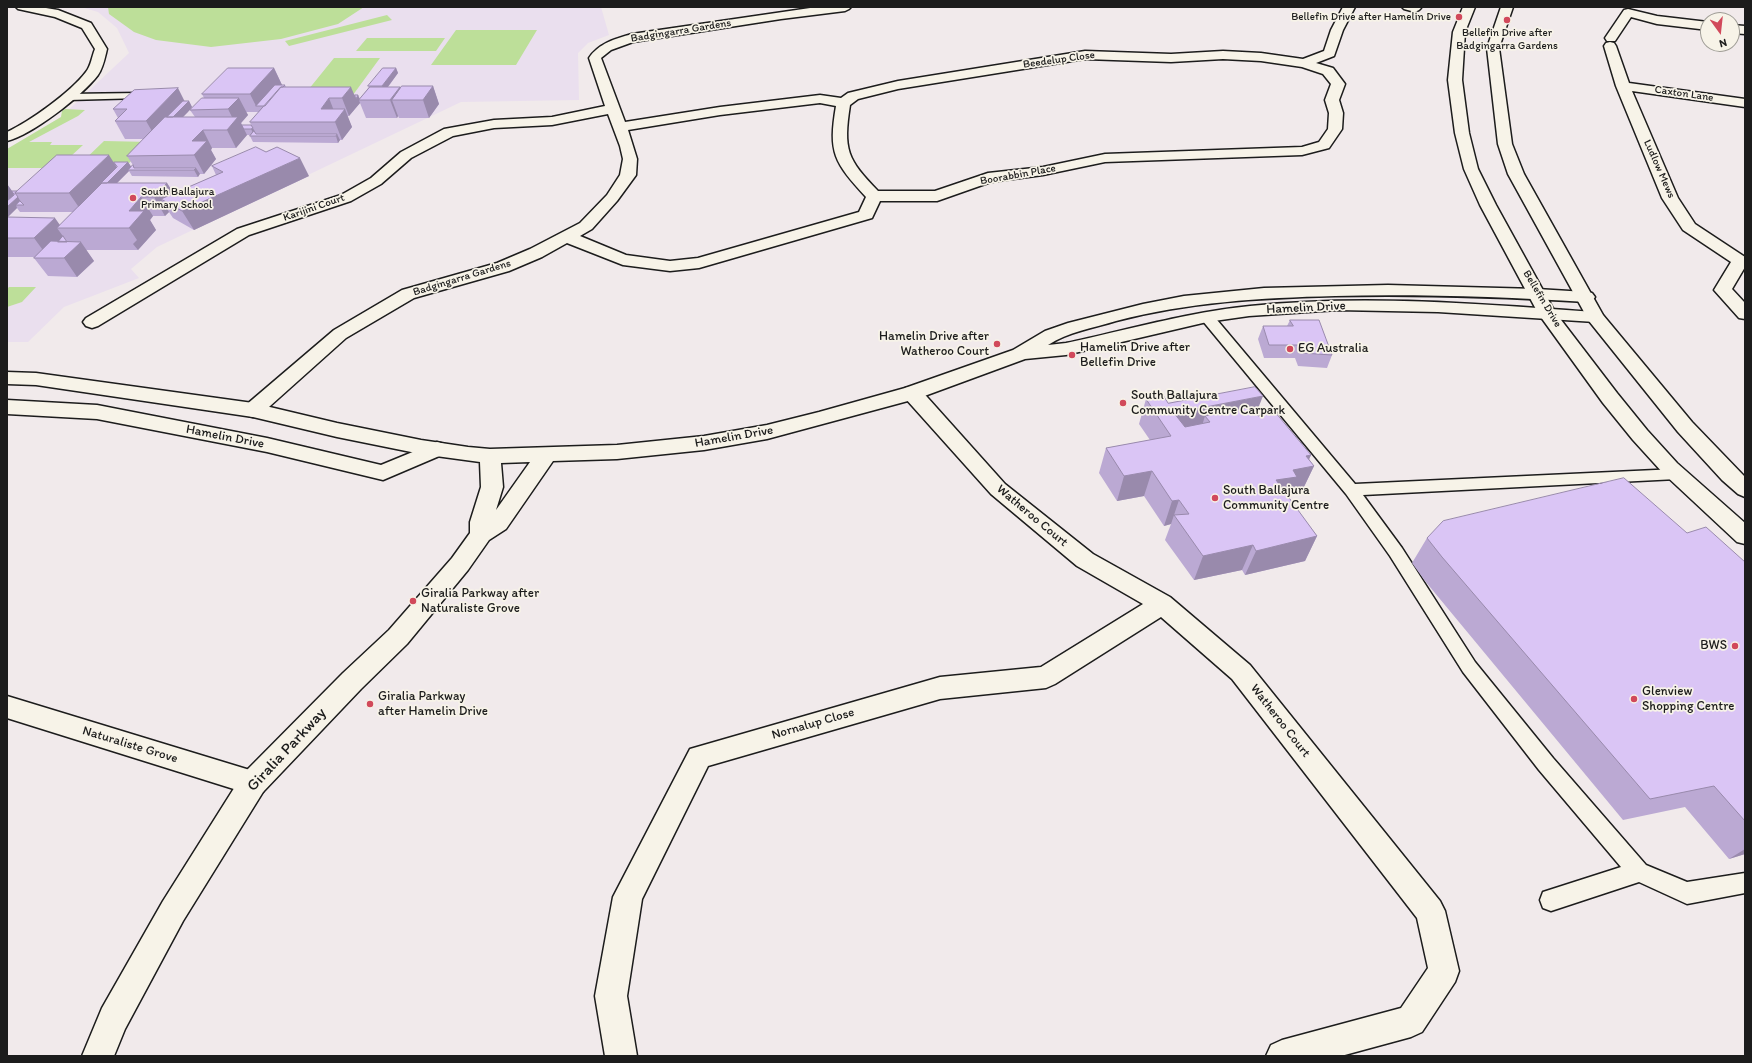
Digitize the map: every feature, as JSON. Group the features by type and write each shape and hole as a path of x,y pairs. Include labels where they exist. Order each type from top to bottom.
{"street":[{"path":"7,137 27,128 68,97 93,73 101,49 87,26 58,14 22,7"},
{"name":"Badgingarra Gardens","path":"253,410 340,334 408,294 503,267 568,237 586,226 598,215 623,184 628,175 630,159 627,146 595,58 600,51 609,46 640,37 781,15 845,7"},
{"path":"1304,63 1330,52 1337,30 1349,7"},
{"name":"Bellefin Drive","path":"1469,7 1459,32 1455,80 1462,133 1471,169 1488,205 1548,313 1637,432 1677,474 1745,536"},
{"path":"1506,7 1493,48 1505,144 1520,180 1596,317 1686,427 1729,475 1745,489"},
{"name":"Ludlow Mews","path":"1700,25 1657,20 1628,13 1610,42 1622,86 1670,198 1689,227 1742,261"},
{"name":"Beedelup Close","path":"843,103 853,96 898,85 1085,55 1171,58 1223,55 1261,56 1304,63 1328,71 1338,84 1332,100"},
{"name":"Caxton Lane","path":"1622,86 1745,103"},
{"path":"568,237 623,260 670,266 699,262 866,215 874,196 854,175 844,161 839,144 843,103 820,99 720,111 620,127"},
{"name":"Boorabbin Place","path":"874,196 937,196 988,178 1043,171 1105,158 1302,151 1324,145 1335,129 1336,113 1332,100"},
{"name":"Karijini Court","path":"92,322 243,232 346,198 376,181 406,155 448,132 494,124 552,121 613,109"},
{"path":"1742,261 1723,290 1745,314"},
{"name":"Hamelin Drive","path":"7,378 36,379 253,410 337,430 437,450 490,456 617,452 704,443 767,432 811,421 912,393 1020,354 1051,335 1074,327 1143,309 1184,301 1228,296 1304,291 1388,290 1537,294 1586,298"},
{"name":"Hamelin Drive","path":"1020,354 1066,349 1207,317 1249,311 1338,305 1438,307 1596,317"},
{"name":"Watheroo Court","path":"912,393 998,489 1085,560 1162,604 1241,672 1430,911 1444,971 1411,1020 1282,1056"},
{"name":"Hamelin Drive","path":"7,407 97,412 267,446 383,473 437,450"},
{"name":"Giralia Parkway","path":"98,1056 113,1020 172,911 252,783 352,681 398,637 460,564 481,534 498,523 547,454"},
{"name":"Giralia Parkway","path":"481,534 481,522 492,487 490,456"},
{"name":"Nornalup Close","path":"621,1056 611,996 628,897 699,757 940,688 1046,677 1162,604"},
{"name":"Naturaliste Grove","path":"7,707 252,783"}],"lane":[{"path":"68,97 140,96"},
{"path":"1207,317 1352,490 1396,552 1469,667 1546,764 1639,872 1687,893 1745,883"},
{"path":"1352,490 1677,474"},
{"path":"1551,900 1639,872"}],"shaded area":[{"name":"South Ballajura Primary School","path":"81,7 601,7 609,35 588,43 578,53 579,100 461,102 157,247 131,269 139,278 64,307 28,342 7,342 7,149 61,117 129,53 117,28 98,12"}],"green space":[{"path":"108,7 364,7 338,24 281,39 211,47 156,40 134,32 109,14"},
{"path":"387,15 392,20 289,46 285,41"},
{"path":"456,30 537,30 516,65 431,65"},
{"path":"367,38 445,38 436,51 356,51"},
{"path":"334,58 380,58 350,99 300,100"},
{"path":"65,109 85,110 78,116 29,142 52,142 50,145 83,145 58,168 7,168 7,149 61,117 62,111"},
{"path":"104,141 151,142 127,165 79,165"},
{"path":"9,287 36,287 22,302 7,307 7,289"}],"building":[{"path":"228,68 274,68 250,94 202,94"},
{"path":"383,68 396,68 382,86 368,86"},
{"path":"275,85 285,85 281,87 265,106 256,106"},
{"path":"402,86 433,86 423,100 392,100"},
{"path":"281,87 351,87 342,98 329,98 321,109 345,109 335,122 250,122"},
{"path":"370,87 400,87 390,100 359,100"},
{"path":"178,88 146,121 115,121 127,109 113,109 134,90"},
{"path":"202,98 239,98 228,109 190,110"},
{"path":"183,101 189,101 173,117 167,117"},
{"path":"165,117 238,117 227,130 203,130 192,141 207,141 194,155 127,156"},
{"path":"242,125 251,125 253,128 244,129"},
{"path":"254,131 256,134 337,134 336,136 250,136"},
{"path":"256,147 266,152 277,147 300,158 182,211 161,199 223,172 212,166"},
{"path":"57,155 109,155 69,193 15,193"},
{"path":"114,162 128,162 107,183 102,183 78,206 117,167"},
{"path":"133,165 134,168 196,168 194,170 128,170"},
{"path":"102,183 167,183 154,197 141,197 129,211 144,211 129,228 57,228"},
{"path":"12,191 17,191 15,193 18,197 7,207 7,201 14,195"},
{"path":"20,201 24,205 16,205"},
{"path":"7,217 55,218 34,238 7,238"},
{"path":"63,236 67,242 58,242"},
{"path":"51,241 81,242 64,258 34,258"},
{"path":"1290,320 1319,320 1332,355 1303,353 1300,345 1269,345 1263,326 1293,326"},
{"name":"South Ballajura Community Centre","path":"1255,387 1263,396 1174,413 1185,427 1210,422 1205,416 1249,407 1258,416 1275,412 1311,455 1306,456 1314,466 1293,470 1297,477 1276,480 1317,536 1256,551 1253,545 1203,556 1174,515 1189,514 1179,500 1172,501 1152,471 1124,476 1106,448 1171,436 1146,399 1163,395 1168,403"},
{"name":"Glenview Shopping Centre","path":"1624,478 1687,533 1706,527 1745,562 1745,821 1714,786 1650,799 1427,538 1443,521"}],"place":[{"name":"Bellefin Drive after Hamelin Drive","path":"1459,17"},
{"name":"Bellefin Drive after Badgingarra Gardens","path":"1507,20"},
{"name":"South Ballajura Primary School","path":"133,198"},
{"name":"Hamelin Drive after Watheroo Court","path":"997,344"},
{"name":"EG Australia","path":"1290,349"},
{"name":"Hamelin Drive after Bellefin Drive","path":"1072,355"},
{"name":"South Ballajura Community Centre Carpark","path":"1123,403"},
{"name":"South Ballajura Community Centre","path":"1215,498"},
{"name":"Giralia Parkway after Naturaliste Grove","path":"413,601"},
{"name":"BWS","path":"1735,646"},
{"name":"Glenview Shopping Centre","path":"1634,699"},
{"name":"Giralia Parkway after Hamelin Drive","path":"370,704"}]}
